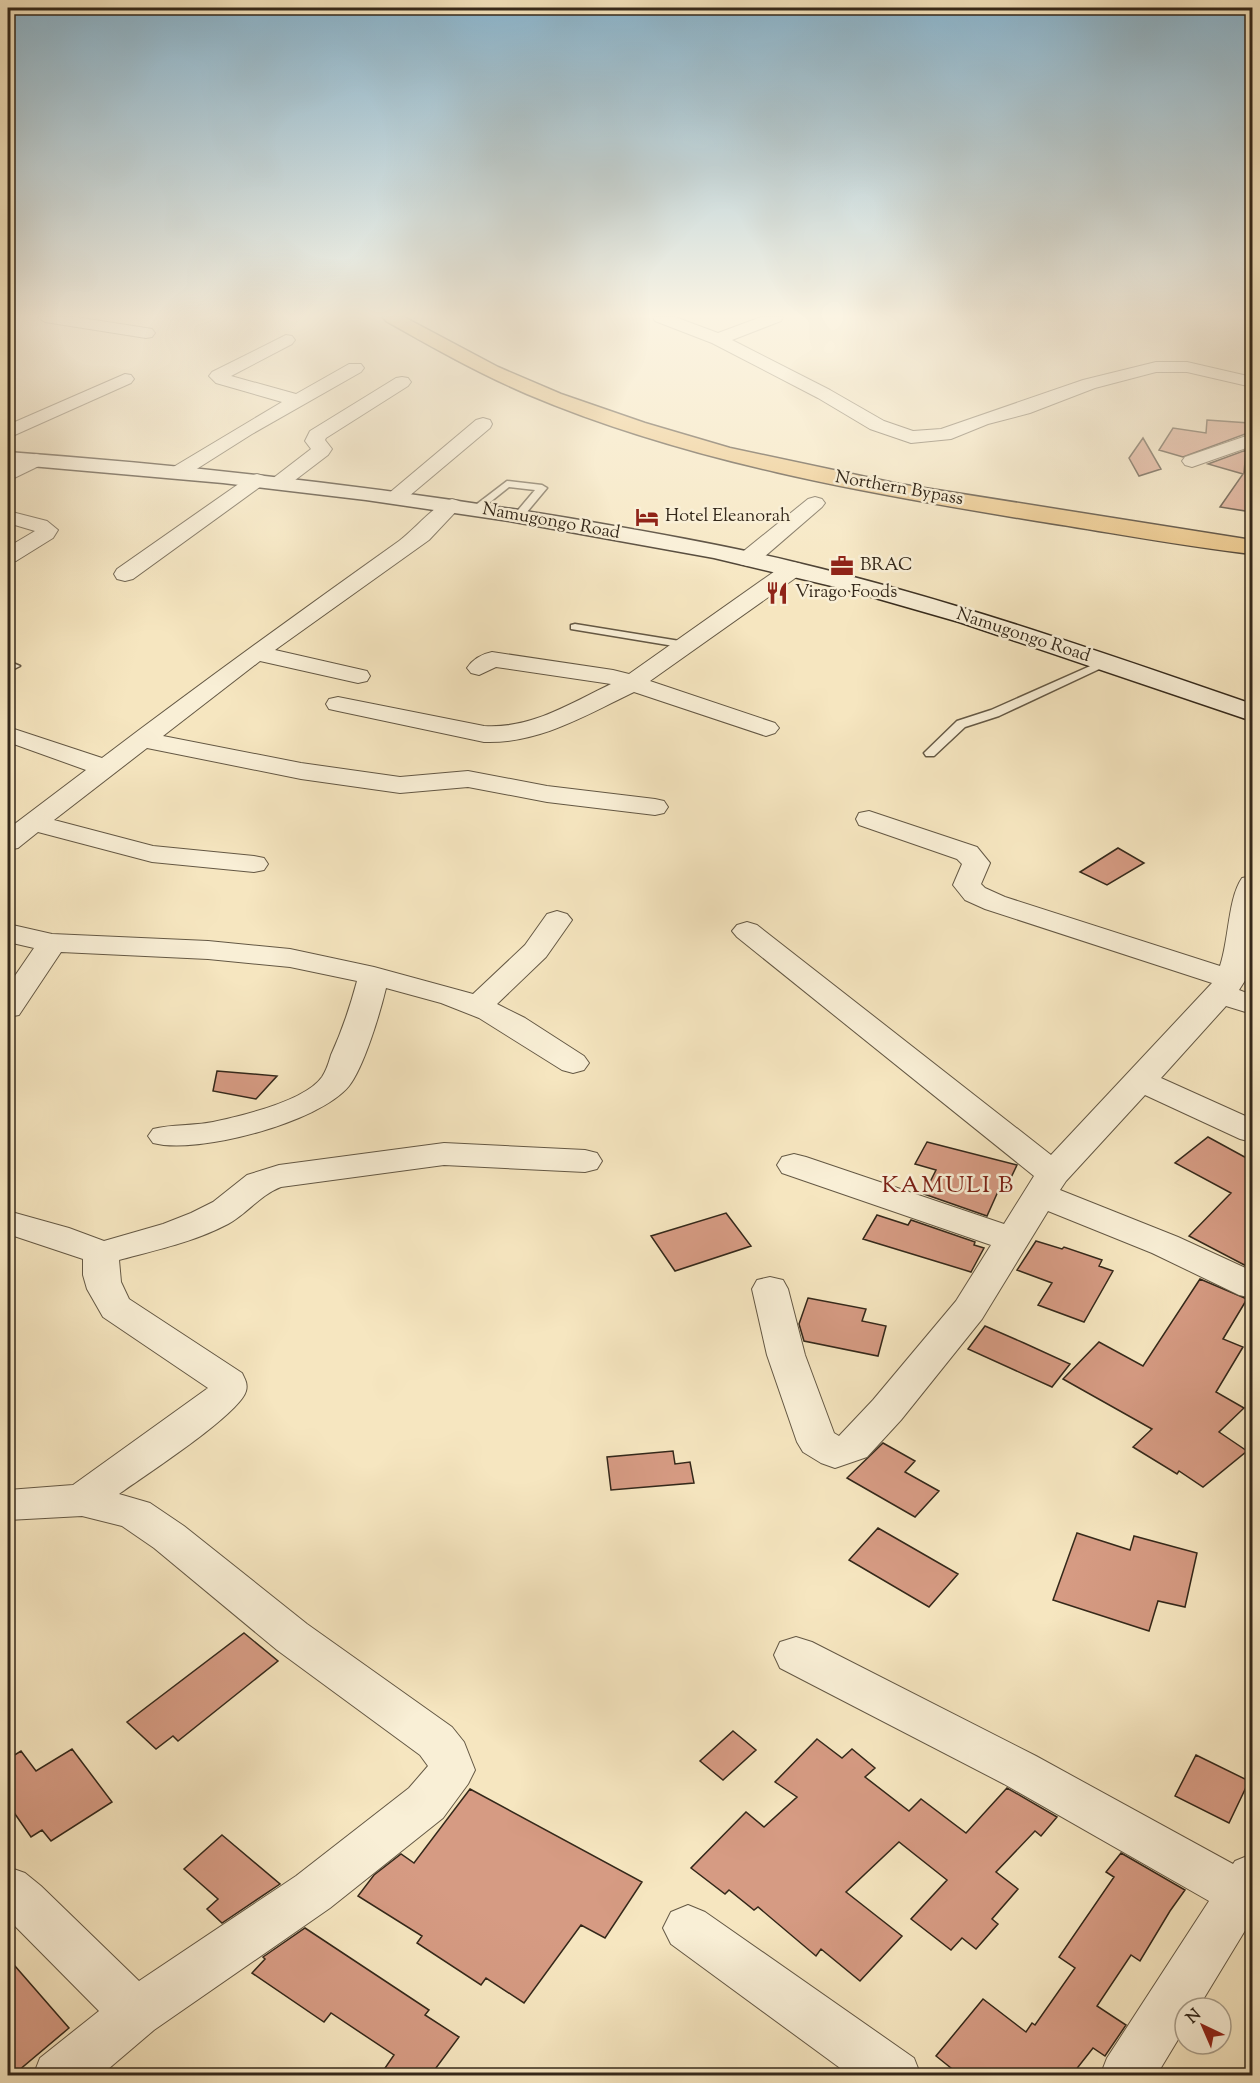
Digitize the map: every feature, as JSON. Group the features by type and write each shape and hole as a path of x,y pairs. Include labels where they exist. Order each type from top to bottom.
{"highway":[{"name":"Northern Bypass","path":"599,414 702,446 799,470 900,490 1252,547"},
{"name":"Northern Bypass","path":"649,414 780,452 876,473 967,490 1252,534"}],"main road":[{"name":"Namugongo Road","path":"8,458 268,481 464,507 748,559 961,615 1252,713"}],"street":[{"path":"8,432 47,414"},
{"path":"177,473 274,414"},
{"path":"125,574 268,481 321,452 322,449 315,441 317,435 350,414"},
{"path":"859,414 877,425 911,437 944,435 1003,414"},
{"path":"395,498 483,424"},
{"path":"1192,461 1252,440"},
{"path":"8,475 36,460"},
{"path":"748,559 815,502"},
{"path":"8,842 256,653 464,507"},
{"path":"8,517 40,525 47,530 46,534 8,556"},
{"path":"338,705 484,734 506,735 538,728 631,684 793,569"},
{"path":"256,653 358,676"},
{"path":"479,668 492,659 592,673 766,728"},
{"path":"8,734 106,768"},
{"path":"142,740 290,769 400,785 468,779 547,794 655,807"},
{"path":"869,819 967,853 976,863 967,885 975,894 1235,993"},
{"path":"33,823 152,854 254,864"},
{"path":"770,1289 786,1355 817,1442 827,1450 842,1452 853,1448 969,1310 1014,1240 1046,1184 1142,1081 1235,993 1249,891 1252,884"},
{"path":"477,1006 536,951 557,920"},
{"path":"747,931 871,1030 1046,1184 1165,1245 1252,1286"},
{"path":"8,933 52,943 208,950 290,958 374,976 439,993 477,1006 508,1022 573,1063"},
{"path":"8,1008 52,943"},
{"path":"165,1136 210,1133 248,1124 292,1109 322,1095 337,1080 363,1018 374,976"},
{"path":"1142,1081 1252,1131"},
{"path":"8,1222 102,1253 144,1241 219,1214 262,1180 279,1176 444,1154 585,1161"},
{"path":"794,1165 1014,1240"},
{"path":"82,1500 218,1402 227,1392 228,1383 116,1308 106,1296 99,1268 102,1253"},
{"path":"8,1505 82,1500 135,1514 169,1537 292,1637 436,1741 448,1756 452,1770 426,1803 313,1892 136,2013 59,2076"},
{"path":"796,1656 916,1714 1107,1816 1246,1884 1126,2076"},
{"path":"8,1889 136,2013"},
{"path":"688,1928 895,2076"}],"lane":[{"path":"464,507 507,484 542,488 518,516"},
{"path":"575,627 686,645"},
{"path":"930,753 961,724 995,713 1106,662"}],"building":[{"path":"1207,420 1249,423 1248,433 1183,457 1159,450 1173,428 1206,433"},
{"path":"1143,438 1161,469 1139,476 1129,458"},
{"path":"1246,450 1244,473 1252,460 1252,512 1220,507 1243,474 1208,464"},
{"path":"1118,848 1144,863 1107,885 1080,872"},
{"path":"217,1071 277,1076 256,1099 213,1091"},
{"path":"1208,1137 1252,1161 1252,1269 1189,1236 1231,1193 1175,1163"},
{"path":"927,1142 1017,1165 1006,1188 1000,1187 987,1216 924,1194 936,1170 915,1164"},
{"path":"726,1213 751,1246 675,1271 651,1236"},
{"path":"877,1215 908,1225 911,1220 975,1242 974,1245 984,1248 971,1272 863,1239"},
{"path":"1036,1241 1062,1249 1064,1247 1102,1260 1099,1266 1113,1271 1084,1322 1038,1305 1052,1283 1017,1270"},
{"path":"1200,1279 1247,1299 1223,1339 1243,1347 1216,1392 1244,1408 1219,1432 1247,1451 1203,1487 1179,1471 1177,1474 1133,1447 1152,1429 1063,1379 1099,1342 1143,1366"},
{"path":"808,1298 866,1309 862,1321 886,1326 878,1356 804,1341 799,1324"},
{"path":"985,1326 1070,1364 1052,1387 968,1349"},
{"path":"883,1443 915,1461 905,1472 939,1491 915,1517 847,1478"},
{"path":"673,1451 675,1464 690,1462 694,1483 611,1490 607,1457"},
{"path":"878,1528 958,1574 929,1607 849,1560"},
{"path":"1077,1533 1130,1550 1134,1536 1197,1553 1185,1607 1158,1601 1149,1631 1053,1600"},
{"path":"244,1633 278,1661 178,1741 173,1736 156,1749 127,1722"},
{"path":"733,1731 756,1750 723,1780 700,1761"},
{"path":"817,1739 842,1758 852,1749 875,1768 865,1777 909,1811 921,1799 966,1833 1007,1788 1057,1817 1041,1836 1035,1831 996,1872 1018,1889 992,1919 998,1924 976,1949 962,1938 951,1950 911,1919 947,1880 899,1842 846,1892 902,1936 860,1981 821,1949 816,1956 758,1907 754,1910 729,1890 725,1894 691,1868 746,1812 764,1827 797,1797 775,1782"},
{"path":"72,1749 112,1802 51,1841 42,1830 31,1837 8,1804 8,1759 21,1751 36,1771"},
{"path":"1196,1755 1249,1781 1229,1823 1175,1796"},
{"path":"470,1789 642,1882 605,1938 581,1925 524,2003 486,1978 481,1985 417,1943 422,1936 358,1896 374,1875 401,1854 414,1863"},
{"path":"222,1835 280,1884 222,1923 207,1909 218,1899 184,1869"},
{"path":"1121,1853 1185,1890 1140,1961 1131,1955 1097,2006 1126,2025 1105,2056 1093,2048 1071,2076 961,2076 936,2056 983,1999 1026,2032 1032,2023 1035,2025 1075,1968 1059,1957 1114,1877 1106,1872"},
{"path":"305,1928 429,2010 425,2015 459,2037 430,2076 396,2076 385,2068 394,2055 331,2013 324,2022 252,1973 265,1959 263,1957"},
{"path":"8,1958 69,2028 12,2076 8,2076"}],"place":[{"name":"Hotel Eleanorah","path":"647,517"},
{"name":"BRAC","path":"842,566"},
{"name":"Virago Foods","path":"777,593"}],"district":[{"name":"KAMULI B","path":"948,1186"}]}
